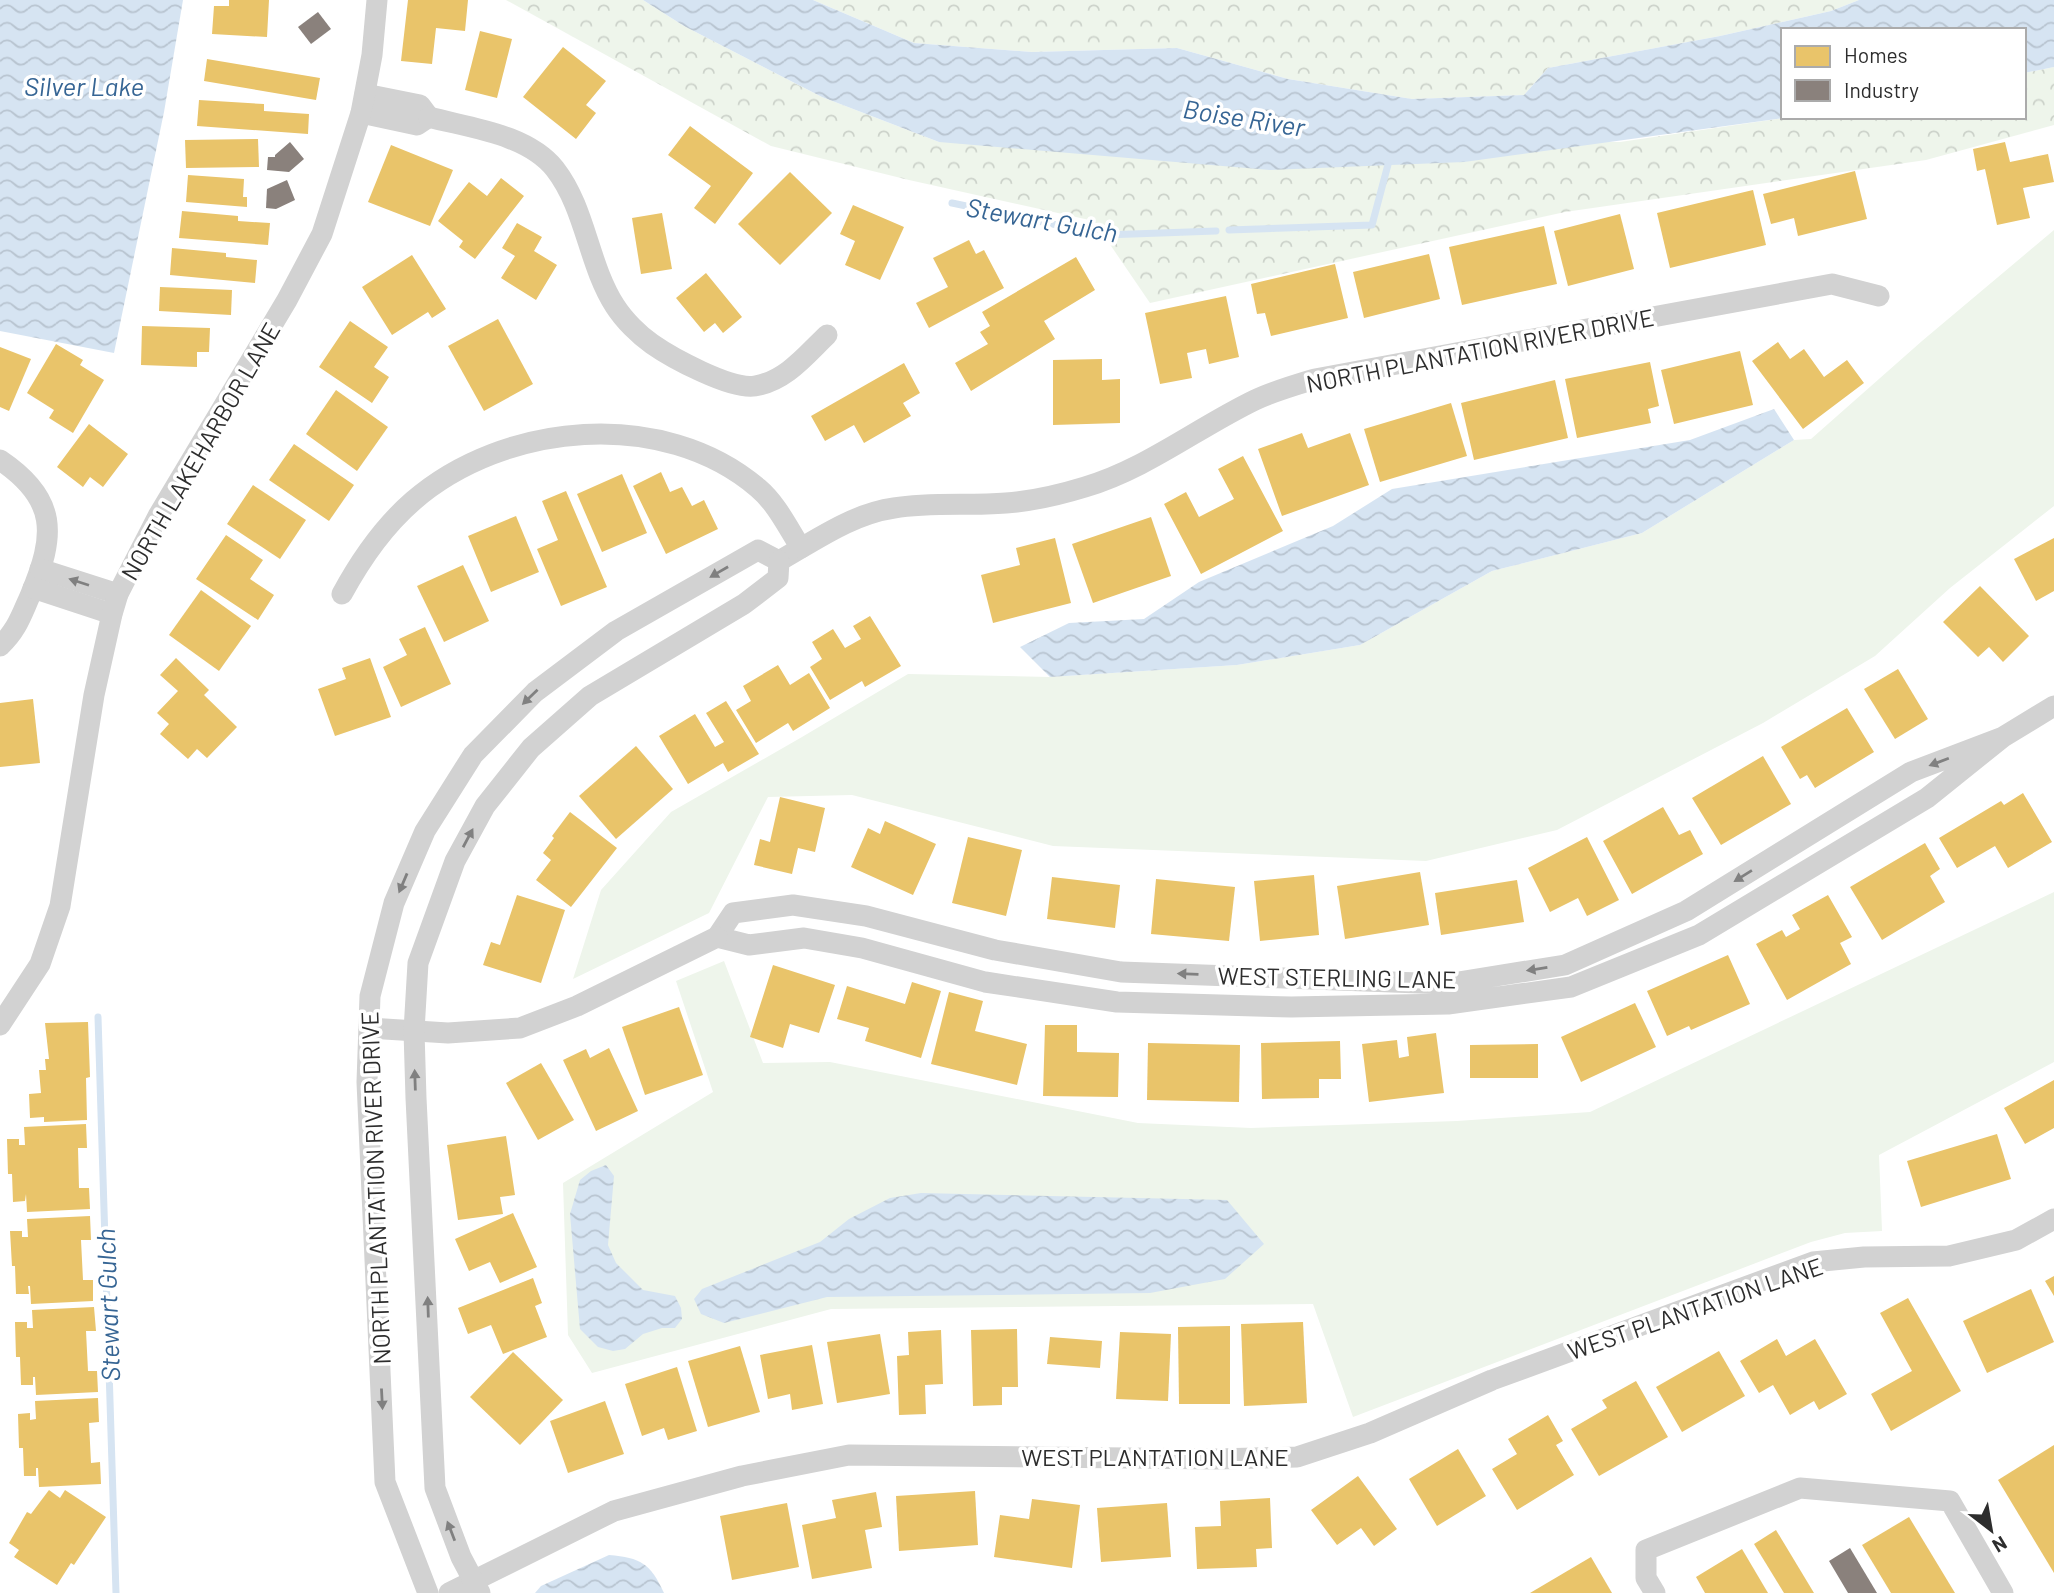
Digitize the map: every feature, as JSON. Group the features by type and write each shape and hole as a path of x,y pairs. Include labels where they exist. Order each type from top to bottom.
{"street":[{"name":"NORTH LAKEHARBOR LANE","path":"0,1025 40,964 60,906 94,695 115,604 158,516 280,311 322,233 363,103 372,55 377,0"},
{"path":"363,103 417,125 429,117 506,137 533,150 555,169 572,198 615,306 652,344 698,369 731,383 753,387 786,375 827,335"},
{"name":"NORTH PLANTATION RIVER DRIVE","path":"779,561 842,524 867,514 894,508 1033,500 1087,487 1159,455 1258,398 1315,379 1832,284 1879,296"},
{"path":"342,594 356,567 379,536 413,500 436,483 511,446 568,435 597,433 636,437 684,448 711,459 738,473 760,489 778,509 801,548"},
{"path":"0,460 16,471 37,493 47,519 48,540 15,632 0,646"},
{"name":"NORTH PLANTATION RIVER DRIVE","path":"428,1593 385,1482 367,1082 370,996 394,903 425,831 473,755 535,692 615,631 758,550 779,561"},
{"name":"NORTH PLANTATION RIVER DRIVE","path":"477,1586 461,1557 435,1488 414,1031 418,963 455,861 485,806 531,748 590,696 744,604 778,578 779,561"},
{"path":"36,579 115,604"},
{"name":"WEST STERLING LANE","path":"717,937 749,945 804,938 862,948 985,982 1117,1002 1291,1006 1448,1004 1571,987 1699,935 1927,798 2003,737 2054,706"},
{"name":"WEST STERLING LANE","path":"369,1028 448,1033 520,1028 577,1006 717,937 733,913 793,905 866,916 995,950 1121,972 1447,984 1565,965 1686,911 1911,772 2003,737"},
{"name":"WEST PLANTATION LANE","path":"449,1593 477,1586 614,1511 742,1476 849,1455 1217,1460 1297,1457 1370,1433 1492,1380 1813,1262 1864,1257 1949,1256 2015,1240 2054,1219"},
{"path":"1655,1593 1646,1578 1646,1550 1800,1488 1950,1501 2003,1593"}],"green space":[{"path":"506,0 643,0 684,26 822,97 939,142 1620,142 1781,118 2026,119 2026,73 2054,67 2054,125 1926,160 1565,212 1150,303 1094,221 771,146"},
{"path":"813,0 1859,0 1831,11 1720,36 1548,68 1524,95 1412,99 1288,79 1177,48 1032,52 914,43"},
{"path":"2054,230 2054,506 1950,588 1875,656 1763,723 1557,830 1426,861 1053,846 852,795 768,797 709,913 573,979 601,890 671,812 908,674 1050,677 1237,665 1360,645 1492,571 1642,533 1794,440 1811,439"},
{"path":"2054,892 2054,1062 1879,1155 1882,1231 1845,1233 1811,1242 1353,1417 1313,1304 831,1309 592,1373 568,1335 563,1183 713,1092 676,981 724,961 763,1063 830,1062 1138,1123 1251,1128 1457,1121 1590,1112"}],"water":[{"name":"Silver Lake","path":"0,0 183,0 164,112 114,353 0,331"},
{"name":"Boise River","path":"643,0 813,0 914,43 1032,52 1177,48 1288,79 1412,99 1524,95 1548,68 1720,36 1831,11 1859,0 2054,0 2054,67 2026,73 2026,28 1781,28 1781,118 1464,162 1270,170 939,142 822,97 684,26"},
{"path":"1774,409 1794,440 1642,533 1492,571 1360,645 1237,665 1050,677 1020,647 1069,623 1144,619 1199,582 1333,526 1392,489 1690,440"},
{"path":"606,1165 614,1176 608,1245 616,1263 643,1290 675,1296 681,1308 682,1319 675,1328 662,1328 643,1334 625,1349 613,1351 598,1347 580,1329 570,1214 580,1180 591,1171"},
{"path":"921,1193 1227,1200 1264,1244 1225,1279 1150,1293 827,1297 724,1323 701,1314 694,1299 702,1289 820,1242 849,1219 890,1198"},
{"path":"609,1555 637,1560 643,1564 654,1575 664,1593 535,1593 541,1586"}],"building: Homes":[{"path":"229,0 269,0 267,37 212,34 214,6 229,6"},
{"path":"408,0 468,0 465,31 436,28 432,64 401,61"},
{"path":"480,31 512,39 497,98 465,90"},
{"path":"563,47 606,81 586,105 596,113 576,139 523,97"},
{"path":"207,59 320,78 316,100 204,81"},
{"path":"199,100 264,104 264,111 309,114 308,134 197,126"},
{"path":"690,126 753,173 715,224 694,208 711,186 668,155"},
{"path":"258,139 259,167 186,168 185,140"},
{"path":"2005,142 2010,162 2048,154 2054,182 2023,188 2030,218 1997,225 1985,169 1977,171 1973,149"},
{"path":"391,145 453,170 430,226 368,202"},
{"path":"1855,171 1867,219 1798,236 1794,218 1771,224 1763,194"},
{"path":"790,172 832,213 780,265 738,224"},
{"path":"188,175 244,179 243,197 247,197 247,207 186,202"},
{"path":"501,178 524,196 475,259 459,247 463,241 438,221 469,182 487,196"},
{"path":"1753,190 1766,245 1670,268 1657,213"},
{"path":"853,205 904,227 880,280 845,265 855,241 840,234"},
{"path":"182,211 238,216 238,221 270,223 268,245 179,238"},
{"path":"662,213 672,269 641,274 632,218"},
{"path":"1620,214 1634,269 1568,286 1554,231"},
{"path":"517,223 542,237 534,251 557,265 536,300 501,278 515,256 502,248"},
{"path":"1544,226 1557,284 1462,305 1449,247"},
{"path":"969,240 976,254 984,250 1004,288 929,328 916,303 948,287 933,258"},
{"path":"172,248 226,253 226,257 257,260 255,283 170,275"},
{"path":"1429,254 1440,299 1364,318 1353,272"},
{"path":"412,255 446,309 432,318 428,312 392,335 362,287"},
{"path":"1076,257 1095,290 1044,321 1055,339 971,391 955,363 988,344 980,332 990,326 982,312"},
{"path":"1335,264 1348,318 1271,336 1265,313 1257,314 1251,284"},
{"path":"706,273 742,317 723,333 715,323 704,332 676,298"},
{"path":"160,287 232,290 231,315 159,311"},
{"path":"1226,296 1239,357 1209,364 1206,349 1187,353 1192,378 1160,384 1145,313"},
{"path":"498,319 533,384 484,411 448,346"},
{"path":"350,321 388,347 374,367 389,377 372,403 319,367"},
{"path":"142,326 210,328 209,352 197,352 197,367 141,365"},
{"path":"1778,342 1790,359 1804,349 1824,377 1847,360 1864,383 1803,429 1752,361"},
{"path":"56,344 83,360 80,365 104,380 73,433 49,418 54,410 27,393"},
{"path":"0,347 31,359 9,411 0,407"},
{"path":"1740,351 1753,405 1674,424 1661,370"},
{"path":"1102,359 1102,380 1120,379 1120,423 1053,425 1053,360"},
{"path":"1650,362 1659,406 1648,409 1651,423 1577,438 1565,379"},
{"path":"904,363 920,393 903,403 911,416 864,443 854,425 825,441 811,416"},
{"path":"1555,380 1568,438 1474,460 1461,403"},
{"path":"336,390 388,427 357,471 306,434"},
{"path":"1451,403 1467,456 1380,482 1364,429"},
{"path":"89,424 128,454 103,487 90,477 83,487 57,467"},
{"path":"1302,433 1308,448 1350,433 1369,485 1282,516 1258,449"},
{"path":"294,444 354,485 329,521 269,480"},
{"path":"1243,456 1283,531 1201,574 1164,504 1186,492 1199,517 1234,499 1218,469"},
{"path":"661,472 670,492 682,487 692,506 704,500 718,529 666,554 633,486"},
{"path":"622,474 647,533 602,552 577,494"},
{"path":"253,485 306,520 280,559 227,524"},
{"path":"566,491 607,587 561,606 537,549 558,540 542,501"},
{"path":"516,516 539,572 491,592 468,536"},
{"path":"1151,517 1171,576 1093,603 1072,544"},
{"path":"226,535 263,560 250,579 274,595 258,620 196,579"},
{"path":"1055,538 1071,603 993,623 981,575 1020,565 1016,548"},
{"path":"2054,538 2054,591 2036,601 2014,559"},
{"path":"463,565 489,621 444,642 417,586"},
{"path":"1980,586 2029,636 2003,662 1989,647 1978,657 1943,622"},
{"path":"201,590 251,626 219,671 169,635"},
{"path":"870,616 901,666 865,687 862,681 830,700 810,667 822,659 812,642 833,629 845,648 861,639 853,626"},
{"path":"425,627 451,684 401,707 383,667 407,655 399,639"},
{"path":"176,658 209,690 204,695 237,727 207,758 197,749 188,759 160,734 169,724 157,713 178,691 160,675"},
{"path":"370,658 391,717 335,736 318,689 346,679 342,668"},
{"path":"778,665 790,685 809,673 830,708 793,731 788,723 756,743 736,710 751,701 743,686"},
{"path":"1898,669 1928,719 1895,739 1864,689"},
{"path":"33,699 40,763 0,767 0,703"},
{"path":"726,701 759,754 728,772 723,763 688,784 659,736 695,714 715,747 724,742 706,713"},
{"path":"1847,708 1874,752 1815,788 1807,775 1800,779 1781,747"},
{"path":"636,746 673,789 616,839 579,796"},
{"path":"1763,756 1791,804 1721,845 1692,798"},
{"path":"2023,793 2052,842 2008,868 1995,846 1957,868 1939,838 2001,801 2004,805"},
{"path":"780,797 825,808 815,852 798,848 792,874 754,865 760,839 770,842"},
{"path":"1663,807 1679,835 1690,830 1703,854 1632,894 1603,841"},
{"path":"570,812 617,848 571,907 536,880 551,860 543,853"},
{"path":"885,821 936,844 913,895 851,867 868,828 880,834"},
{"path":"968,837 1022,850 1006,916 952,903"},
{"path":"1587,837 1619,900 1587,916 1578,898 1550,912 1528,868"},
{"path":"1925,843 1940,869 1930,876 1945,902 1882,940 1850,887"},
{"path":"1420,872 1429,925 1345,939 1337,886"},
{"path":"1314,875 1319,935 1260,941 1254,881"},
{"path":"1052,877 1120,885 1115,928 1047,919"},
{"path":"1156,879 1235,887 1229,941 1151,934"},
{"path":"1517,880 1524,922 1441,935 1435,893"},
{"path":"517,895 565,910 541,983 483,965 491,942 500,945"},
{"path":"1828,895 1852,937 1840,943 1851,964 1787,1000 1756,944 1782,930 1786,937 1800,929 1792,915"},
{"path":"1728,955 1750,1004 1691,1030 1689,1026 1667,1036 1647,991"},
{"path":"773,965 835,985 819,1033 790,1024 783,1048 750,1037"},
{"path":"912,982 941,991 921,1058 865,1041 869,1028 837,1019 847,986 905,1004"},
{"path":"949,992 983,1001 975,1031 1027,1044 1017,1085 931,1064"},
{"path":"1635,1003 1656,1047 1581,1082 1561,1037"},
{"path":"679,1007 703,1075 645,1095 622,1027"},
{"path":"88,1022 90,1077 86,1078 87,1120 44,1122 44,1117 30,1118 29,1094 41,1093 39,1070 46,1070 45,1059 49,1059 45,1023"},
{"path":"1045,1025 1077,1025 1077,1052 1119,1053 1118,1097 1043,1096"},
{"path":"1436,1033 1444,1093 1369,1102 1362,1044 1397,1040 1399,1058 1409,1056 1407,1037"},
{"path":"1340,1041 1341,1079 1319,1079 1319,1098 1262,1099 1261,1043"},
{"path":"1148,1043 1240,1045 1239,1102 1147,1100"},
{"path":"1538,1044 1538,1078 1470,1078 1470,1045"},
{"path":"609,1048 638,1111 596,1131 563,1060 586,1049 590,1058"},
{"path":"541,1063 574,1120 538,1140 506,1083"},
{"path":"2054,1080 2054,1128 2025,1144 2004,1108"},
{"path":"86,1124 87,1148 78,1148 79,1188 89,1188 90,1209 27,1212 26,1194 25,1201 13,1202 12,1174 8,1174 7,1139 19,1139 19,1145 25,1145 24,1127"},
{"path":"1997,1134 2011,1179 1921,1207 1907,1161"},
{"path":"506,1136 515,1195 500,1197 503,1214 458,1220 447,1145"},
{"path":"513,1213 537,1267 500,1283 490,1262 469,1271 455,1239"},
{"path":"90,1216 91,1240 81,1240 83,1280 93,1280 93,1301 31,1304 30,1286 29,1294 16,1294 10,1231 22,1231 22,1237 28,1237 27,1219"},
{"path":"2054,1276 2054,1296 2045,1281"},
{"path":"533,1278 542,1303 535,1306 547,1337 503,1354 491,1325 468,1334 458,1308"},
{"path":"2031,1289 2054,1342 1987,1373 1963,1321"},
{"path":"1908,1298 1961,1391 1891,1431 1871,1394 1912,1371 1880,1313"},
{"path":"94,1307 96,1331 86,1331 88,1371 97,1371 98,1392 36,1395 35,1377 33,1385 21,1385 20,1357 16,1357 15,1322 27,1322 27,1328 33,1328 32,1310"},
{"path":"1303,1322 1307,1403 1244,1406 1241,1324"},
{"path":"1230,1326 1230,1404 1179,1404 1178,1327"},
{"path":"1017,1329 1018,1387 1002,1387 1002,1405 973,1406 971,1330"},
{"path":"941,1330 943,1384 925,1385 926,1414 899,1415 897,1356 909,1355 908,1332"},
{"path":"1120,1332 1171,1334 1168,1401 1116,1399"},
{"path":"880,1334 890,1394 837,1403 827,1342"},
{"path":"1050,1337 1102,1341 1100,1368 1047,1364"},
{"path":"1777,1339 1786,1356 1815,1339 1847,1394 1819,1410 1814,1401 1790,1415 1773,1385 1759,1393 1740,1361"},
{"path":"812,1345 823,1404 792,1410 790,1394 768,1399 760,1355"},
{"path":"740,1346 760,1412 708,1427 688,1361"},
{"path":"1719,1351 1745,1396 1682,1432 1656,1387"},
{"path":"513,1352 563,1400 520,1445 470,1397"},
{"path":"677,1367 697,1431 668,1440 664,1428 642,1436 625,1384"},
{"path":"1636,1381 1668,1437 1599,1476 1571,1429 1607,1408 1602,1400"},
{"path":"98,1398 99,1422 89,1423 91,1463 100,1462 101,1484 39,1487 38,1468 36,1476 24,1476 23,1448 19,1448 18,1414 30,1413 30,1420 36,1419 35,1401"},
{"path":"605,1401 624,1454 568,1473 550,1421"},
{"path":"1548,1415 1563,1441 1556,1445 1574,1475 1517,1510 1492,1469 1517,1454 1508,1439"},
{"path":"2054,1445 2054,1573 1998,1480"},
{"path":"1458,1449 1486,1496 1437,1526 1409,1479"},
{"path":"1358,1476 1397,1529 1374,1546 1361,1528 1337,1545 1311,1510"},
{"path":"49,1490 60,1498 65,1490 106,1517 57,1585 14,1557 19,1550 9,1543 27,1512 31,1514"},
{"path":"975,1491 978,1545 899,1551 896,1496"},
{"path":"876,1492 882,1527 865,1530 872,1568 812,1579 802,1525 836,1518 832,1500"},
{"path":"1270,1498 1272,1548 1256,1549 1257,1567 1197,1569 1195,1527 1221,1526 1220,1501"},
{"path":"1032,1499 1080,1505 1072,1568 994,1557 1000,1515 1029,1519"},
{"path":"787,1503 799,1567 732,1580 720,1516"},
{"path":"1167,1503 1171,1557 1101,1562 1097,1508"},
{"path":"1909,1517 1955,1593 1891,1593 1862,1545"},
{"path":"1776,1530 1814,1593 1784,1593 1754,1544"},
{"path":"1742,1549 1768,1593 1705,1593 1696,1577"},
{"path":"1591,1557 1612,1593 1530,1593"}],"building: Industry":[{"path":"318,12 331,29 311,44 298,27"},
{"path":"290,142 304,159 289,172 267,170 268,157 275,157"},
{"path":"287,180 295,200 276,209 266,208 267,189"},
{"path":"1850,1548 1877,1593 1848,1593 1829,1561"}],"waterway":[{"name":"Stewart Gulch","path":"1229,230 1372,225 1390,157"},
{"name":"Stewart Gulch","path":"952,203 1105,235 1216,231"},
{"name":"Stewart Gulch","path":"98,1017 116,1593"}]}
